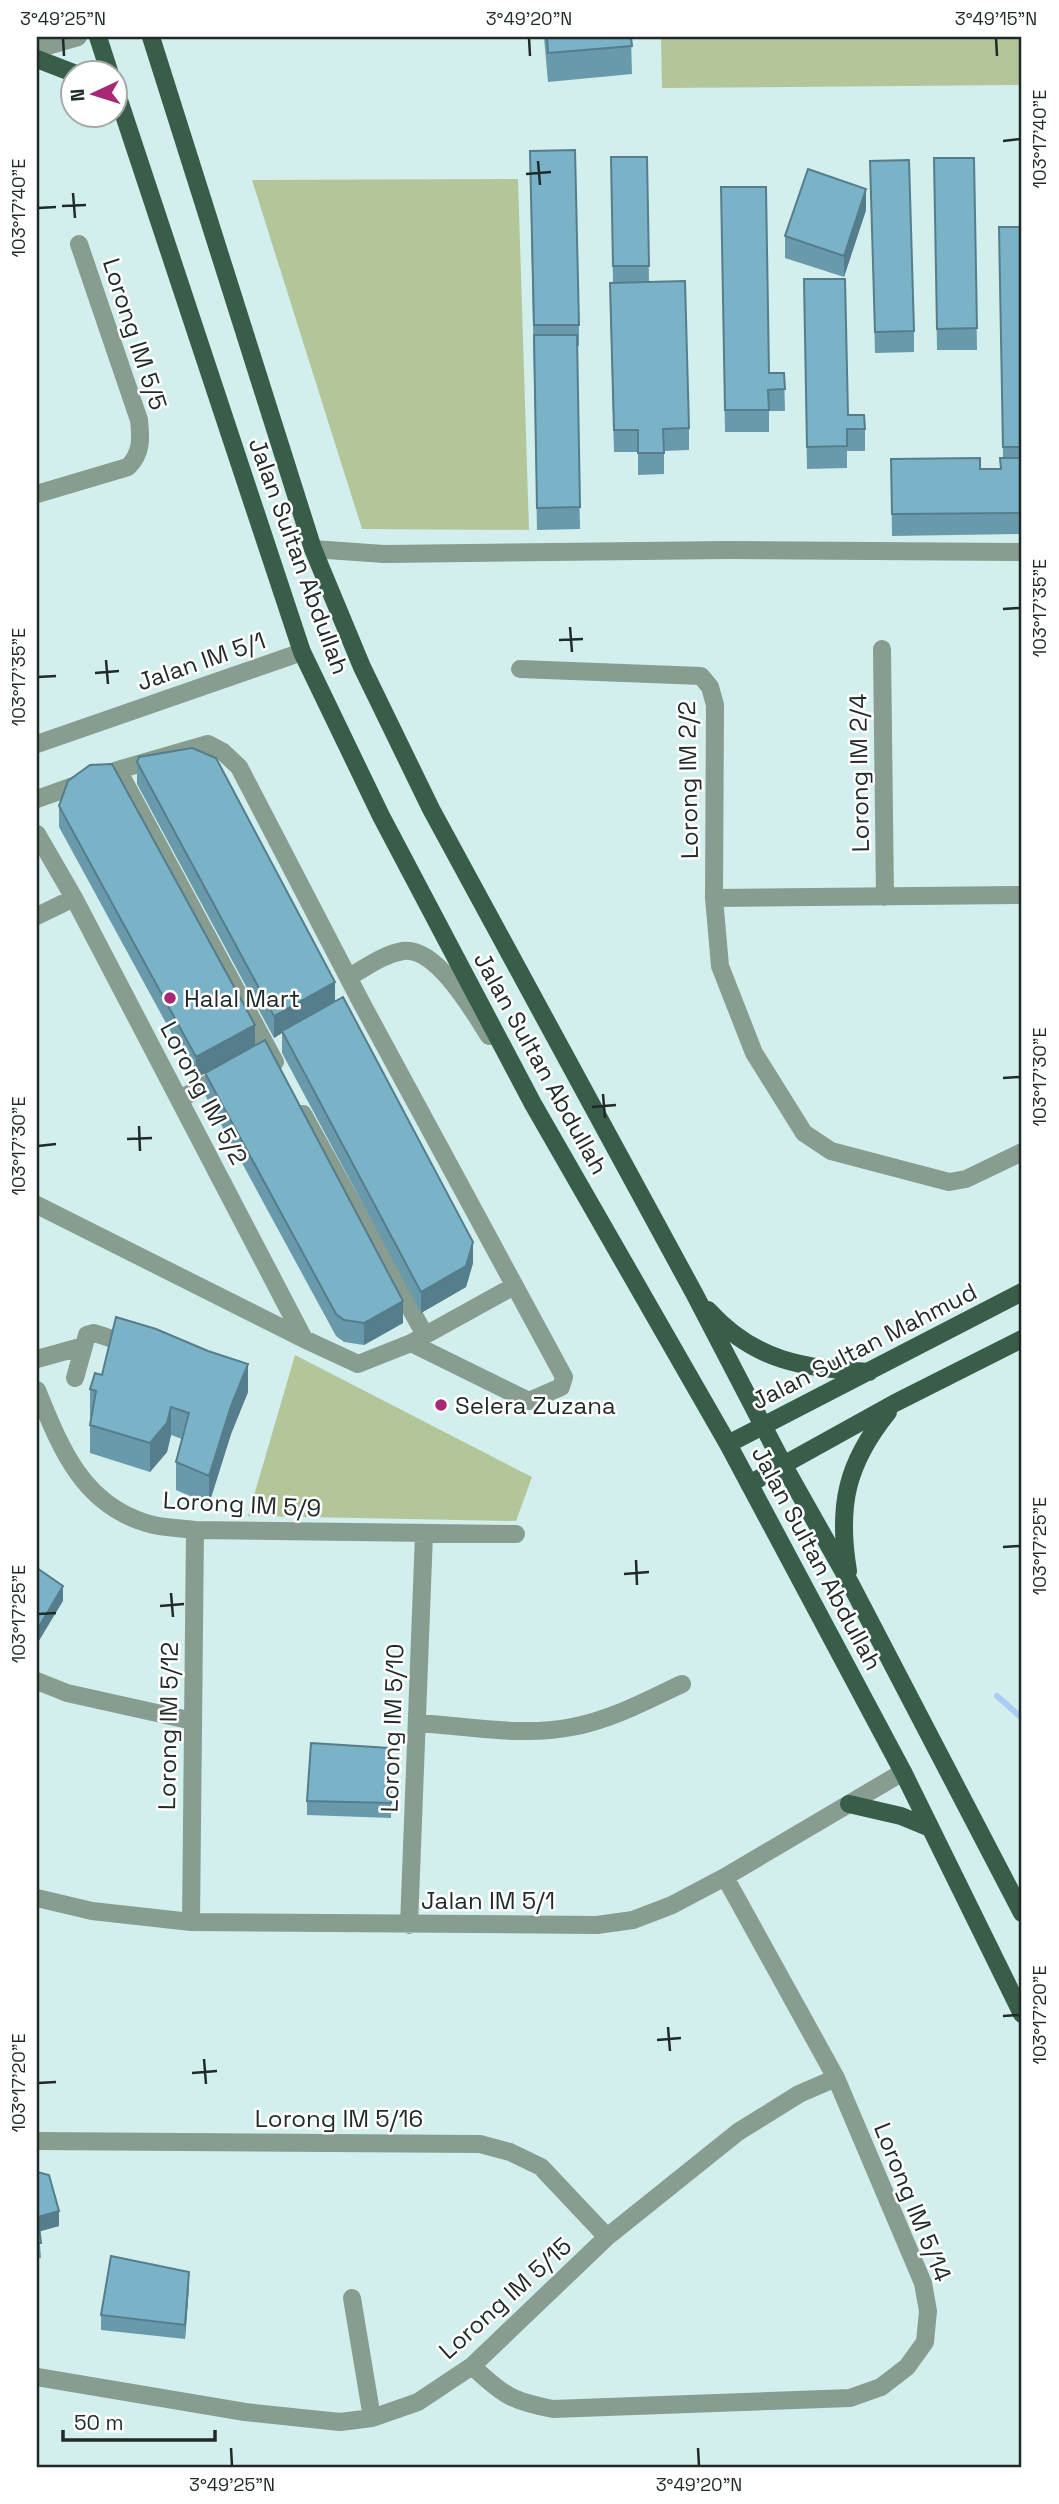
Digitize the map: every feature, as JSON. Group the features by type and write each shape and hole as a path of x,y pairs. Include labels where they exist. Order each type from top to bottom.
{"main road":[{"path":"98,37 105,60"},
{"name":"Jalan Sultan Abdullah","path":"151,37 313,550 362,667 431,809 694,1293 762,1426 850,1583 1022,1913"},
{"path":"37,59 60,68"},
{"name":"Jalan Sultan Abdullah","path":"124,130 302,652 381,816 533,1104 728,1444 903,1772 1022,2014"},
{"name":"Jalan Sultan Mahmud","path":"728,1444 1022,1292"},
{"path":"694,1293 720,1323 762,1351 791,1364 869,1372"},
{"path":"749,1484 895,1403 1022,1339"},
{"path":"850,1583 844,1546 843,1510 848,1482 861,1450 895,1403"},
{"path":"849,1804 901,1816 930,1828"}],"street":[{"path":"37,49 78,37"},
{"name":"Lorong IM 5/5","path":"37,494 128,467 136,459 141,440 139,420 79,244"},
{"path":"313,550 384,554 716,550 1022,552"},
{"name":"Lorong IM 2/4","path":"882,649 885,897"},
{"name":"Jalan IM 5/1","path":"37,744 302,652"},
{"name":"Lorong IM 2/2","path":"520,669 701,676 710,687 715,705 715,898"},
{"path":"37,799 118,770 208,744 223,752 239,767 349,977 356,1005 564,1377 561,1387 529,1401 418,1339 295,1099"},
{"path":"118,770 263,1054 282,1075"},
{"name":"Lorong IM 5/2","path":"37,834 74,898 304,1339"},
{"path":"1022,895 715,898 720,966 754,1053 804,1133 831,1151 949,1182 966,1179 1022,1152"},
{"path":"37,916 74,898"},
{"path":"349,977 393,953 406,950 419,953 456,984 533,1104"},
{"path":"180,1099 263,1054"},
{"path":"37,1205 358,1364 418,1339 514,1286"},
{"path":"75,1378 87,1335 90,1333 125,1343"},
{"path":"37,1359 84,1346"},
{"name":"Lorong IM 5/9","path":"37,1390 61,1448 78,1475 96,1494 119,1511 147,1524 195,1530 516,1534"},
{"name":"Lorong IM 5/12","path":"191,1922 195,1530"},
{"name":"Lorong IM 5/10","path":"409,1925 424,1534"},
{"path":"37,1681 67,1693 193,1721"},
{"path":"417,1723 540,1731 572,1727 603,1719 682,1684"},
{"name":"Jalan IM 5/1","path":"37,1898 92,1911 191,1922 597,1925 633,1920 672,1905 725,1877 903,1772"},
{"name":"Lorong IM 5/14","path":"472,2366 502,2394 526,2404 553,2409 850,2398 881,2387 907,2368 925,2342 928,2311 923,2283 836,2078 725,1877"},
{"name":"Lorong IM 5/15","path":"37,2377 245,2412 340,2422 372,2418 418,2402 472,2366 607,2237 738,2132 799,2094 836,2078"},
{"name":"Lorong IM 5/16","path":"37,2141 480,2144 510,2151 541,2166 607,2237"},
{"path":"352,2298 372,2418"}],"green space":[{"path":"661,37 1022,37 1022,85 662,88"},
{"path":"518,179 529,530 362,529 252,180"},
{"path":"295,1355 532,1477 516,1521 248,1516"}],"building":[{"path":"547,37 631,37 632,46 548,53"},
{"path":"575,150 579,325 534,325 530,151"},
{"path":"611,157 647,157 649,266 613,266"},
{"path":"934,158 974,158 977,328 937,329"},
{"path":"909,160 914,331 875,332 870,161"},
{"path":"808,169 866,189 844,256 785,236"},
{"path":"721,187 766,187 769,373 784,373 785,389 768,390 769,410 725,410"},
{"path":"999,227 1022,227 1022,447 1003,447"},
{"path":"804,279 845,279 848,415 864,415 865,429 847,429 847,446 807,447"},
{"path":"685,281 689,428 663,429 664,453 638,453 638,430 614,430 610,283"},
{"path":"534,335 577,335 580,507 537,508"},
{"path":"980,458 980,469 1001,469 1000,458 1022,458 1022,513 892,514 891,459"},
{"path":"192,748 216,758 335,982 274,1016 137,762 139,757"},
{"path":"112,764 255,1025 196,1057 59,806 68,781 90,765"},
{"path":"343,997 473,1242 466,1266 421,1292 282,1031"},
{"path":"265,1040 403,1301 364,1323 344,1320 336,1314 205,1073"},
{"path":"116,1317 156,1329 248,1364 231,1406 209,1476 176,1462 189,1413 171,1407 167,1423 150,1443 90,1425 96,1391 90,1389 95,1373 102,1375"},
{"path":"37,1568 63,1586 37,1630"},
{"path":"311,1743 389,1748 391,1803 307,1801"},
{"path":"37,2172 49,2175 59,2211 38,2217 41,2243 37,2243"},
{"path":"111,2256 189,2272 185,2325 101,2315"}],"waterway":[{"path":"997,1696 1022,1718"}],"place":[{"name":"Halal Mart","path":"170,998"},
{"name":"Selera Zuzana","path":"441,1405"}]}
